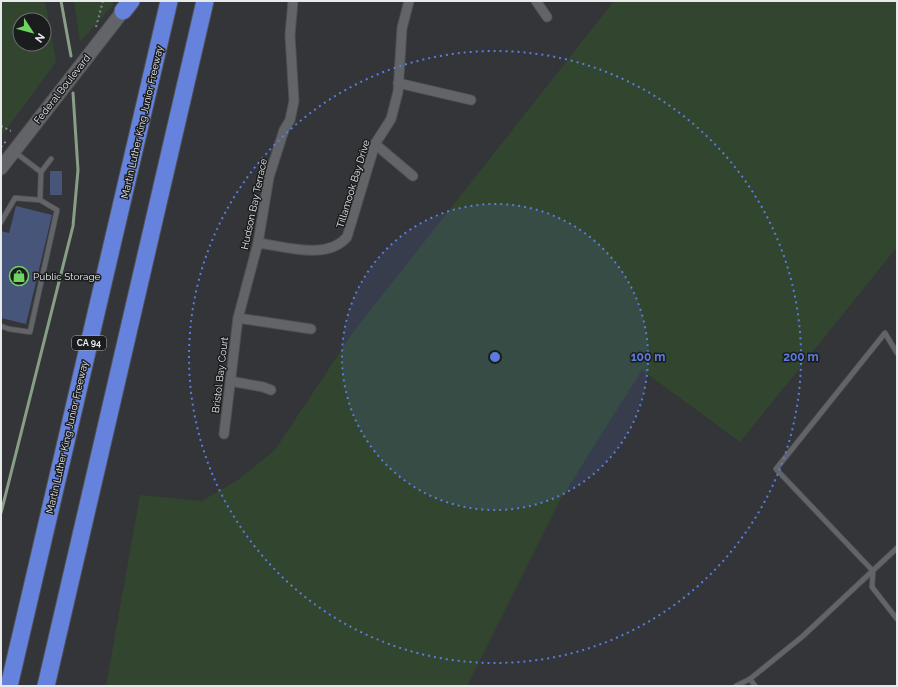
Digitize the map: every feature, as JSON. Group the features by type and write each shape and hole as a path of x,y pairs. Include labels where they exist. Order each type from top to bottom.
{"highway":[{"name":"Martin Luther King Junior Freeway","path":"9,686 169,1"},
{"path":"46,686 205,1"}],"main road":[{"name":"Federal Boulevard","path":"1,168 127,4"}],"street":[{"name":"Hudson Bay Terrace","path":"238,318 258,243 269,176 284,130 290,120 294,101 290,34 293,1"},
{"name":"Tillamook Bay Drive","path":"258,243 313,250 329,248 343,242 347,237 375,144 390,119 398,92 402,28 410,1"},
{"path":"536,1 547,17"},
{"path":"398,83 471,100"},
{"path":"375,144 413,176"},
{"path":"238,318 311,329"},
{"name":"Bristol Bay Court","path":"224,434 238,318"},
{"path":"230,381 263,387 271,390"}],"lane":[{"path":"14,151 41,172"},
{"path":"40,200 41,172 51,159"},
{"path":"1,222 15,198 40,200 57,210 30,332 9,329 1,326"},
{"path":"897,353 885,333 776,469 873,571 872,587 897,619"},
{"path":"736,686 750,679 803,636 897,548"},
{"path":"750,679 755,686"}],"path":[{"path":"95,28 103,1"},
{"path":"1,126 11,131"}],"green space":[{"path":"1,1 45,1 47,12 12,12 12,52 52,52 52,40 56,62 1,136"},
{"path":"74,1 114,1 113,5 80,42"},
{"path":"614,1 897,1 897,247 740,442 642,370 559,502 467,686 106,686 140,495 202,501 238,480 275,450 354,331"}],"building":[{"path":"50,171 62,171 62,195 50,195"},
{"name":"Public Storage","path":"16,206 52,215 26,324 1,318 1,231 9,233"}],"waterway":[{"path":"61,1 71,56"},
{"path":"1,513 73,226 78,170 73,93"}],"place":[{"name":"Public Storage","path":"19,276"}]}
